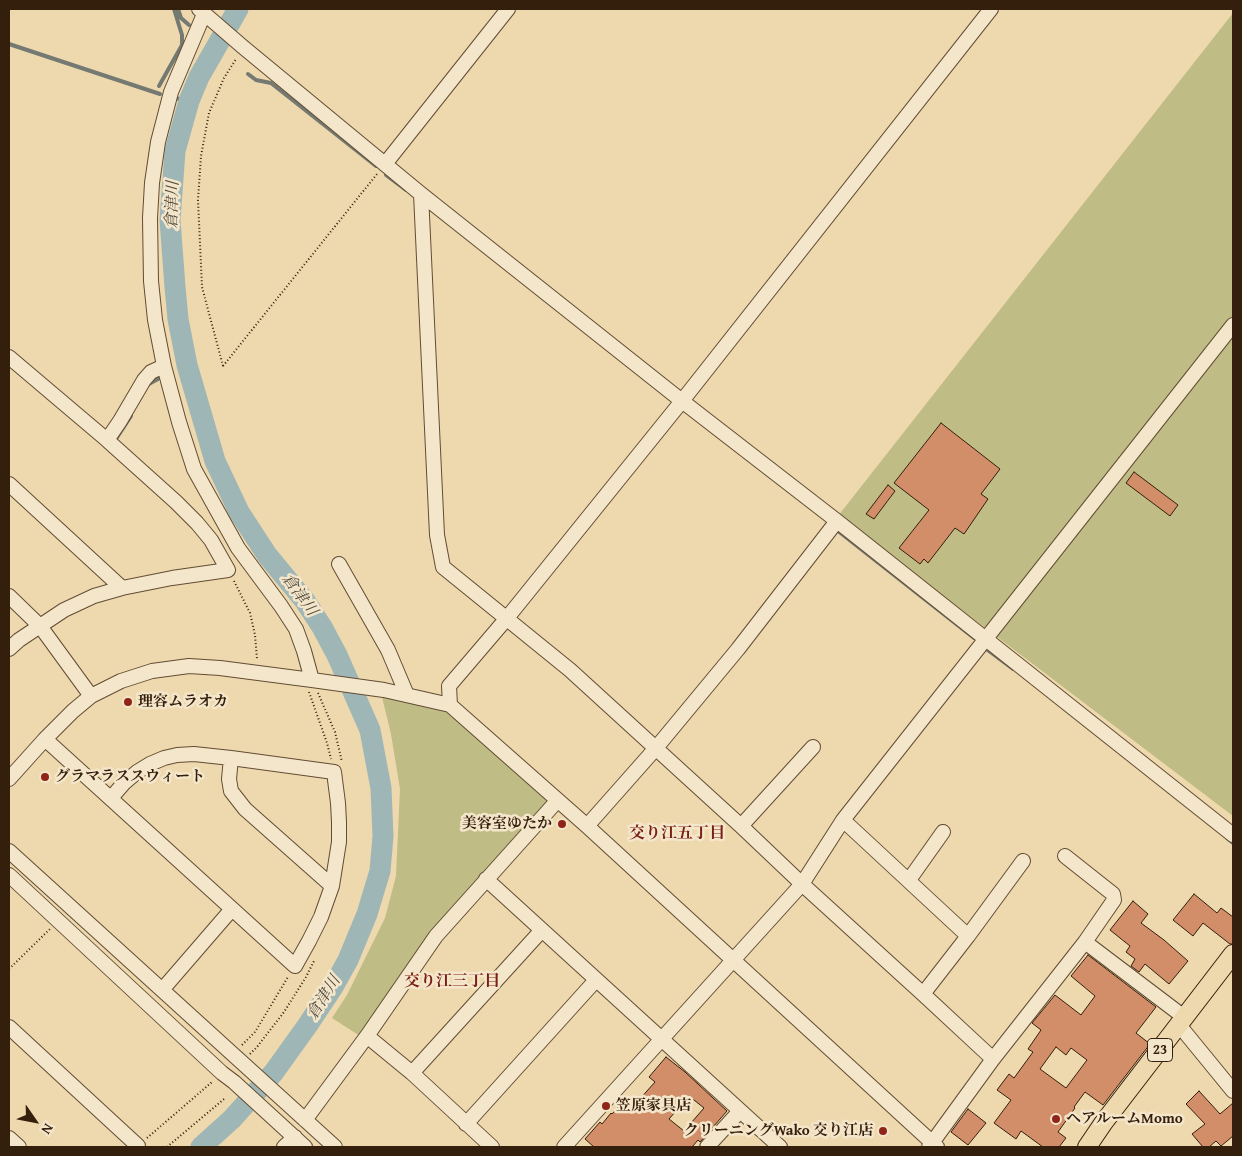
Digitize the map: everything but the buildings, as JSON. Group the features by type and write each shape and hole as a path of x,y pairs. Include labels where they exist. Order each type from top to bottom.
{"main road":[{"name":"23","path":"1087,1147 1104,1122 1233,954"}],"street":[{"path":"385,164 508,9"},
{"path":"450,705 449,686 507,618 682,401 991,9"},
{"path":"313,680 296,629 238,548 194,469 164,366 155,320 150,218 152,183 158,142 170,92 204,14 421,194 1233,835"},
{"path":"421,194 437,535 442,567 570,670 993,1059"},
{"path":"564,1147 802,884 843,820 1233,325"},
{"path":"9,356 176,502 211,540 228,570 172,578 94,596 64,610 19,640 9,649"},
{"path":"107,440 144,380 152,372 164,366"},
{"path":"9,484 122,588"},
{"path":"587,826 656,748 738,649 837,521"},
{"path":"340,564 388,650 407,695"},
{"path":"9,596 40,626 91,696"},
{"path":"9,779 45,739 91,696 135,675 152,671 189,666 207,667 384,690 450,705 587,826 932,1146 993,1059 1085,942 1114,900 1113,894 1065,856"},
{"path":"45,739 295,966 321,917 332,886 340,822 334,772 194,754 177,755 164,758 137,772 111,798"},
{"path":"741,826 814,747"},
{"path":"230,758 229,779 232,791 245,809 332,886"},
{"path":"306,1120 436,936 557,801"},
{"path":"843,820 968,936"},
{"path":"909,880 944,832"},
{"path":"9,850 286,1104 336,1147"},
{"path":"923,994 1023,861"},
{"path":"9,875 222,1073 305,1147"},
{"path":"486,879 780,1147"},
{"path":"162,990 232,909"},
{"path":"412,1073 542,930"},
{"path":"1085,942 1181,1021 1233,1091"},
{"path":"466,1124 596,980"},
{"path":"9,1027 137,1146"},
{"path":"367,1036 412,1073 492,1147"},
{"path":"708,1147 740,1111"},
{"path":"9,1138 19,1147"},
{"path":"284,1147 295,1138"}],"path":[{"path":"242,46 224,78 209,113 201,156 199,191 202,287 223,366 385,164"},
{"path":"228,570 250,613 255,636 259,673"},
{"path":"313,680 318,715 334,772"},
{"path":"9,969 59,920"},
{"path":"233,1055 255,1032 295,966"},
{"path":"137,1146 222,1073"},
{"path":"167,1147 224,1098"}],"shaded area":[{"path":"1233,13 1233,816 838,516"},
{"path":"382,697 450,710 550,801 360,1036 332,1018 347,995 385,918 396,876 400,789 391,734"}],"waterway":[{"path":"159,86 182,45 182,35 174,9"},
{"path":"178,9 181,18 189,25"},
{"name":"倉津川","path":"201,1147 232,1119 274,1072 333,987 348,960 367,914 380,871 383,836 381,788 370,730 337,655 322,627 305,601 267,555 239,512 215,461 187,365 178,319 170,220 175,151 189,101 199,77 238,9"},
{"path":"9,44 160,94"},
{"path":"248,74 256,80 271,83 376,166"},
{"path":"175,98 189,101"},
{"path":"386,175 406,190"},
{"path":"147,385 158,379"},
{"path":"116,439 131,416"},
{"path":"838,531 974,638"},
{"path":"985,648 1013,669"},
{"path":"1227,838 1233,843"}],"place":[{"name":"理容ムラオカ","path":"128,702"},
{"name":"グラマラススウィート","path":"45,777"},
{"name":"美容室ゆたか","path":"562,824"},
{"name":"笠原家具店","path":"606,1106"},
{"name":"ヘアルームMomo","path":"1056,1119"},
{"name":"クリーニングWako 交り江店","path":"883,1131"}],"district":[{"name":"交り江五丁目","path":"677,834"},
{"name":"交り江三丁目","path":"452,982"}]}
